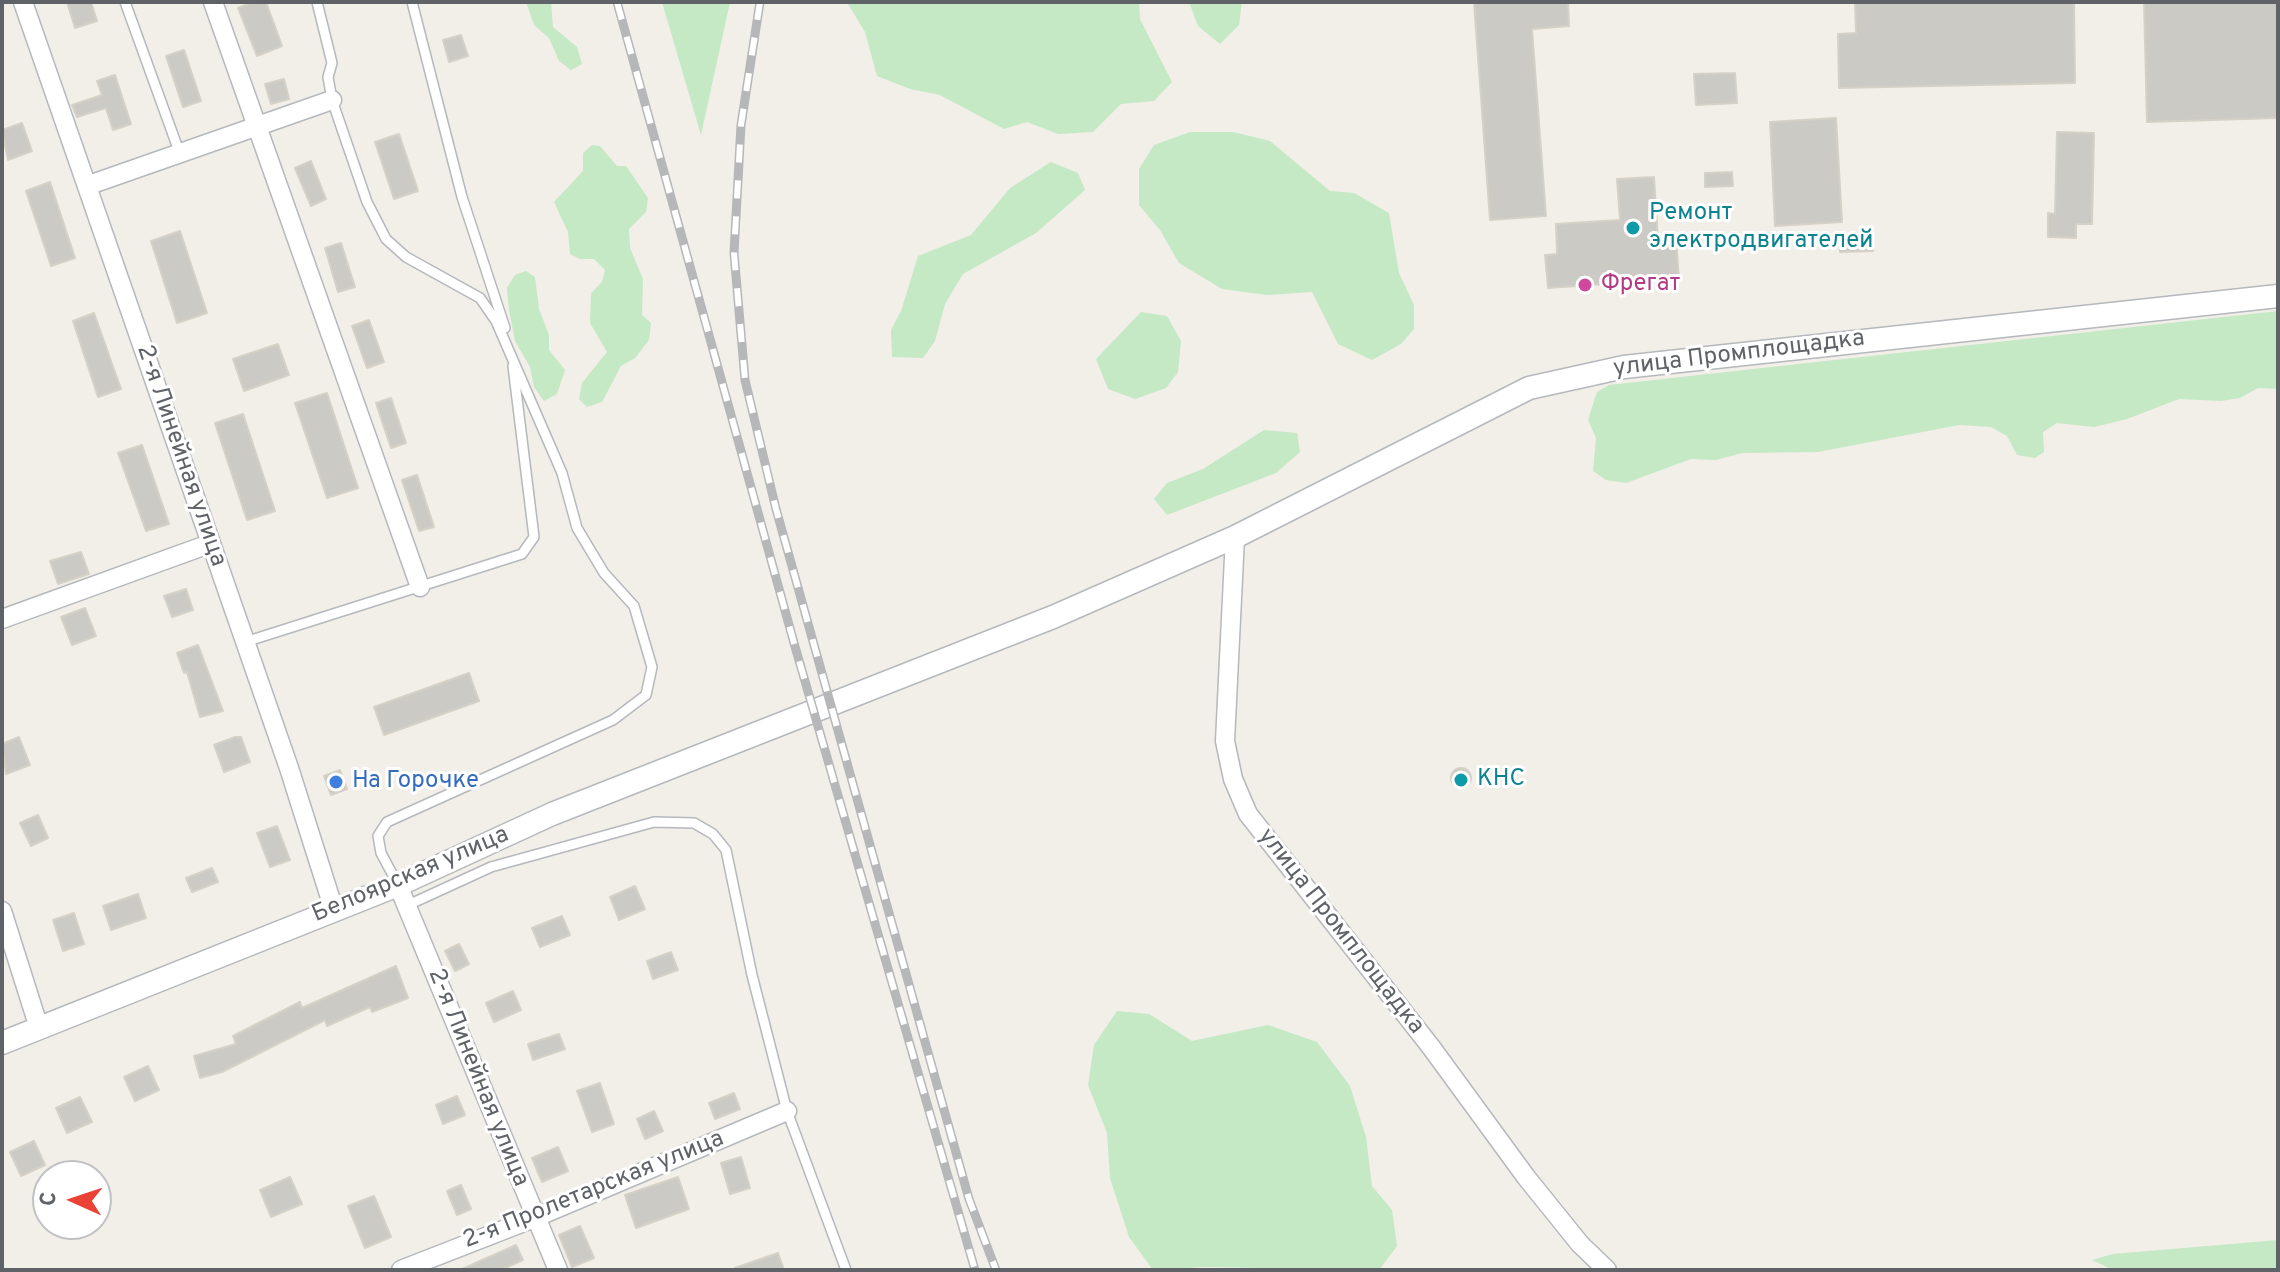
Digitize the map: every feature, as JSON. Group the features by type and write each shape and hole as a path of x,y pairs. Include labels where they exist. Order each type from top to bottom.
{"street":[{"name":"2-я Линейная улица","path":"23,2 89,185 334,910"},
{"path":"213,2 420,587"},
{"path":"89,185 332,100"},
{"name":"улица Промплощадка","path":"821,710 1053,617 1235,537 1505,398 1581,374 2090,314 2278,296"},
{"name":"улица Промплощадка","path":"1235,537 1225,741 1233,779 1248,814 1431,1047 1526,1177 1580,1244 1607,1270"},
{"path":"2,619 209,544"},
{"name":"Белоярская улица","path":"2,1043 334,910 402,895 552,814 821,710"},
{"name":"2-я Линейная улица","path":"402,895 558,1270"},
{"path":"2,911 39,1028"},
{"name":"2-я Пролетарская улица","path":"401,1270 534,1218 787,1111"}],"lane":[{"path":"125,2 180,154"},
{"path":"245,642 522,554 534,537 512,353 480,298 406,257 386,239 367,202 332,100 328,77 332,63 317,2"},
{"path":"412,2 462,197 512,353 562,473 577,528 604,573 634,606 647,640 652,667 646,695 613,720 387,822 378,836 381,853 402,895 654,822 694,823 713,834 726,850 752,975 787,1111 846,1270"}],"green space":[{"path":"526,2 551,2 553,27 577,47 582,64 571,70 559,61 549,38 534,25"},
{"path":"662,2 730,2 701,135 679,60"},
{"path":"847,2 1139,2 1140,19 1172,82 1154,101 1121,104 1093,132 1058,134 1027,122 1004,129 940,95 910,89 877,76 865,32"},
{"path":"1189,2 1242,2 1239,25 1220,44 1198,26"},
{"path":"1190,132 1233,132 1270,141 1330,191 1354,193 1389,213 1399,273 1414,305 1414,329 1401,344 1372,360 1338,344 1312,292 1267,295 1222,289 1179,263 1160,230 1139,205 1139,169 1154,145"},
{"path":"592,145 600,146 617,166 626,166 648,198 646,212 629,229 630,248 643,279 642,315 651,323 649,340 635,358 621,366 602,402 587,407 579,399 582,383 607,352 590,323 591,293 602,282 605,270 594,259 580,259 570,254 568,232 554,202 583,171 583,153"},
{"path":"1051,162 1078,173 1085,190 1036,233 963,274 945,304 935,341 923,358 892,357 891,330 901,311 918,256 971,235 1010,188"},
{"path":"526,271 535,277 539,309 549,335 549,350 565,370 557,394 544,401 534,387 530,367 515,341 509,310 507,288 515,275"},
{"path":"2278,311 2278,389 2258,388 2240,398 2221,401 2179,399 2127,419 2094,427 2057,423 2043,432 2044,452 2035,458 2017,455 2007,436 1991,427 1959,425 1818,452 1742,453 1716,460 1691,459 1626,483 1606,480 1593,471 1596,438 1588,420 1597,392 1609,385"},
{"path":"1141,312 1167,316 1181,341 1178,372 1166,388 1135,399 1108,389 1096,359"},
{"path":"1264,430 1297,433 1300,452 1276,473 1167,515 1154,499 1167,483 1203,469"},
{"path":"1117,1011 1149,1014 1192,1041 1268,1025 1317,1042 1350,1086 1366,1137 1372,1186 1392,1210 1397,1246 1379,1270 1204,1267 1153,1270 1129,1237 1110,1178 1107,1133 1088,1085 1094,1045"},
{"path":"2278,1240 2278,1269 2111,1269 2092,1260 2113,1254"}],"building":[{"path":"67,2 91,2 97,21 75,28"},
{"path":"253,2 266,2 282,46 257,56 238,8"},
{"path":"1474,2 1568,2 1569,26 1532,29 1546,216 1490,220"},
{"path":"1855,2 2074,2 2075,83 1839,88 1838,34 1856,33"},
{"path":"2144,2 2278,2 2278,118 2147,122"},
{"path":"461,35 468,56 449,62 443,40"},
{"path":"184,50 201,101 183,107 166,56"},
{"path":"1735,73 1737,103 1696,105 1694,74"},
{"path":"115,75 131,124 113,130 106,108 77,117 72,105 102,95 97,81"},
{"path":"284,79 289,99 271,104 265,84"},
{"path":"1836,118 1842,222 1775,226 1770,122"},
{"path":"22,123 32,151 8,160 2,130"},
{"path":"2057,132 2094,133 2092,224 2076,224 2076,238 2048,237 2048,213 2055,214"},
{"path":"399,134 418,191 394,199 375,142"},
{"path":"311,161 326,199 311,206 295,168"},
{"path":"1732,172 1733,186 1705,187 1705,173"},
{"path":"1654,177 1658,240 1676,239 1679,279 1548,288 1545,255 1557,254 1556,224 1620,220 1617,179"},
{"path":"50,182 75,258 51,266 26,191"},
{"path":"180,231 207,313 177,323 151,241"},
{"path":"1872,235 1873,251 1840,252 1839,236"},
{"path":"341,243 355,287 338,292 325,248"},
{"path":"94,313 121,389 98,397 73,321"},
{"path":"369,320 384,362 367,368 352,326"},
{"path":"278,344 289,375 244,391 233,359"},
{"path":"327,393 358,488 327,498 295,403"},
{"path":"391,398 406,443 391,448 376,403"},
{"path":"243,414 275,511 247,520 215,423"},
{"path":"142,445 169,524 146,531 118,453"},
{"path":"417,475 434,527 419,531 402,480"},
{"path":"81,552 89,574 58,584 50,561"},
{"path":"186,589 193,610 172,617 164,596"},
{"path":"85,608 96,636 72,645 61,617"},
{"path":"198,645 223,711 200,717 187,672 184,673 177,653"},
{"path":"469,673 479,701 384,735 374,707"},
{"path":"19,737 30,765 6,774 2,744"},
{"path":"241,737 250,762 224,772 214,745"},
{"name":"КНС","path":"1461,768 1468,771 1471,778 1468,785 1461,788 1454,785 1451,778 1454,771"},
{"name":"На Горочке","path":"340,770 347,789 331,795 324,776"},
{"path":"38,815 48,838 31,846 20,823"},
{"path":"277,826 290,860 270,867 257,833"},
{"path":"212,868 218,882 192,892 186,878"},
{"path":"635,886 645,909 619,920 610,897"},
{"path":"138,894 146,918 111,930 103,906"},
{"path":"74,913 84,944 63,951 53,920"},
{"path":"562,916 570,935 540,947 532,928"},
{"path":"459,944 469,964 455,971 445,951"},
{"path":"671,952 678,970 653,979 647,961"},
{"path":"396,966 408,998 372,1012 370,1007 327,1026 325,1020 222,1072 200,1078 194,1056 236,1044 233,1036 300,1002 302,1008"},
{"path":"513,991 521,1010 494,1022 486,1003"},
{"path":"559,1034 565,1049 533,1060 528,1044"},
{"path":"148,1066 159,1090 135,1101 124,1077"},
{"path":"600,1083 614,1124 592,1132 577,1091"},
{"path":"734,1093 740,1109 715,1119 709,1103"},
{"path":"457,1096 465,1115 443,1124 436,1105"},
{"path":"80,1097 92,1122 67,1133 56,1108"},
{"path":"654,1111 663,1131 645,1139 637,1119"},
{"path":"34,1141 43,1160 32,1160 32,1171 21,1176 10,1152"},
{"path":"558,1147 568,1171 542,1182 532,1158"},
{"path":"741,1157 750,1188 730,1194 721,1163"},
{"path":"290,1177 302,1204 271,1217 260,1190"},
{"path":"678,1177 689,1209 636,1228 625,1195"},
{"path":"461,1185 471,1209 457,1215 447,1191"},
{"path":"374,1196 391,1237 365,1248 348,1206"},
{"path":"580,1226 594,1258 572,1267 559,1235"},
{"path":"516,1245 523,1260 500,1270 460,1270"},
{"path":"778,1253 784,1270 735,1270 735,1268"}],"railway":[{"path":"617,2 794,643 975,1270"},
{"path":"760,2 741,125 734,253 745,380 776,509 969,1199 996,1270"}],"place":[{"name":"Ремонт электродвигателей","path":"1633,228"},
{"name":"Фрегат","path":"1585,285"},
{"name":"КНС","path":"1461,780"},
{"name":"На Горочке","path":"336,782"}]}
